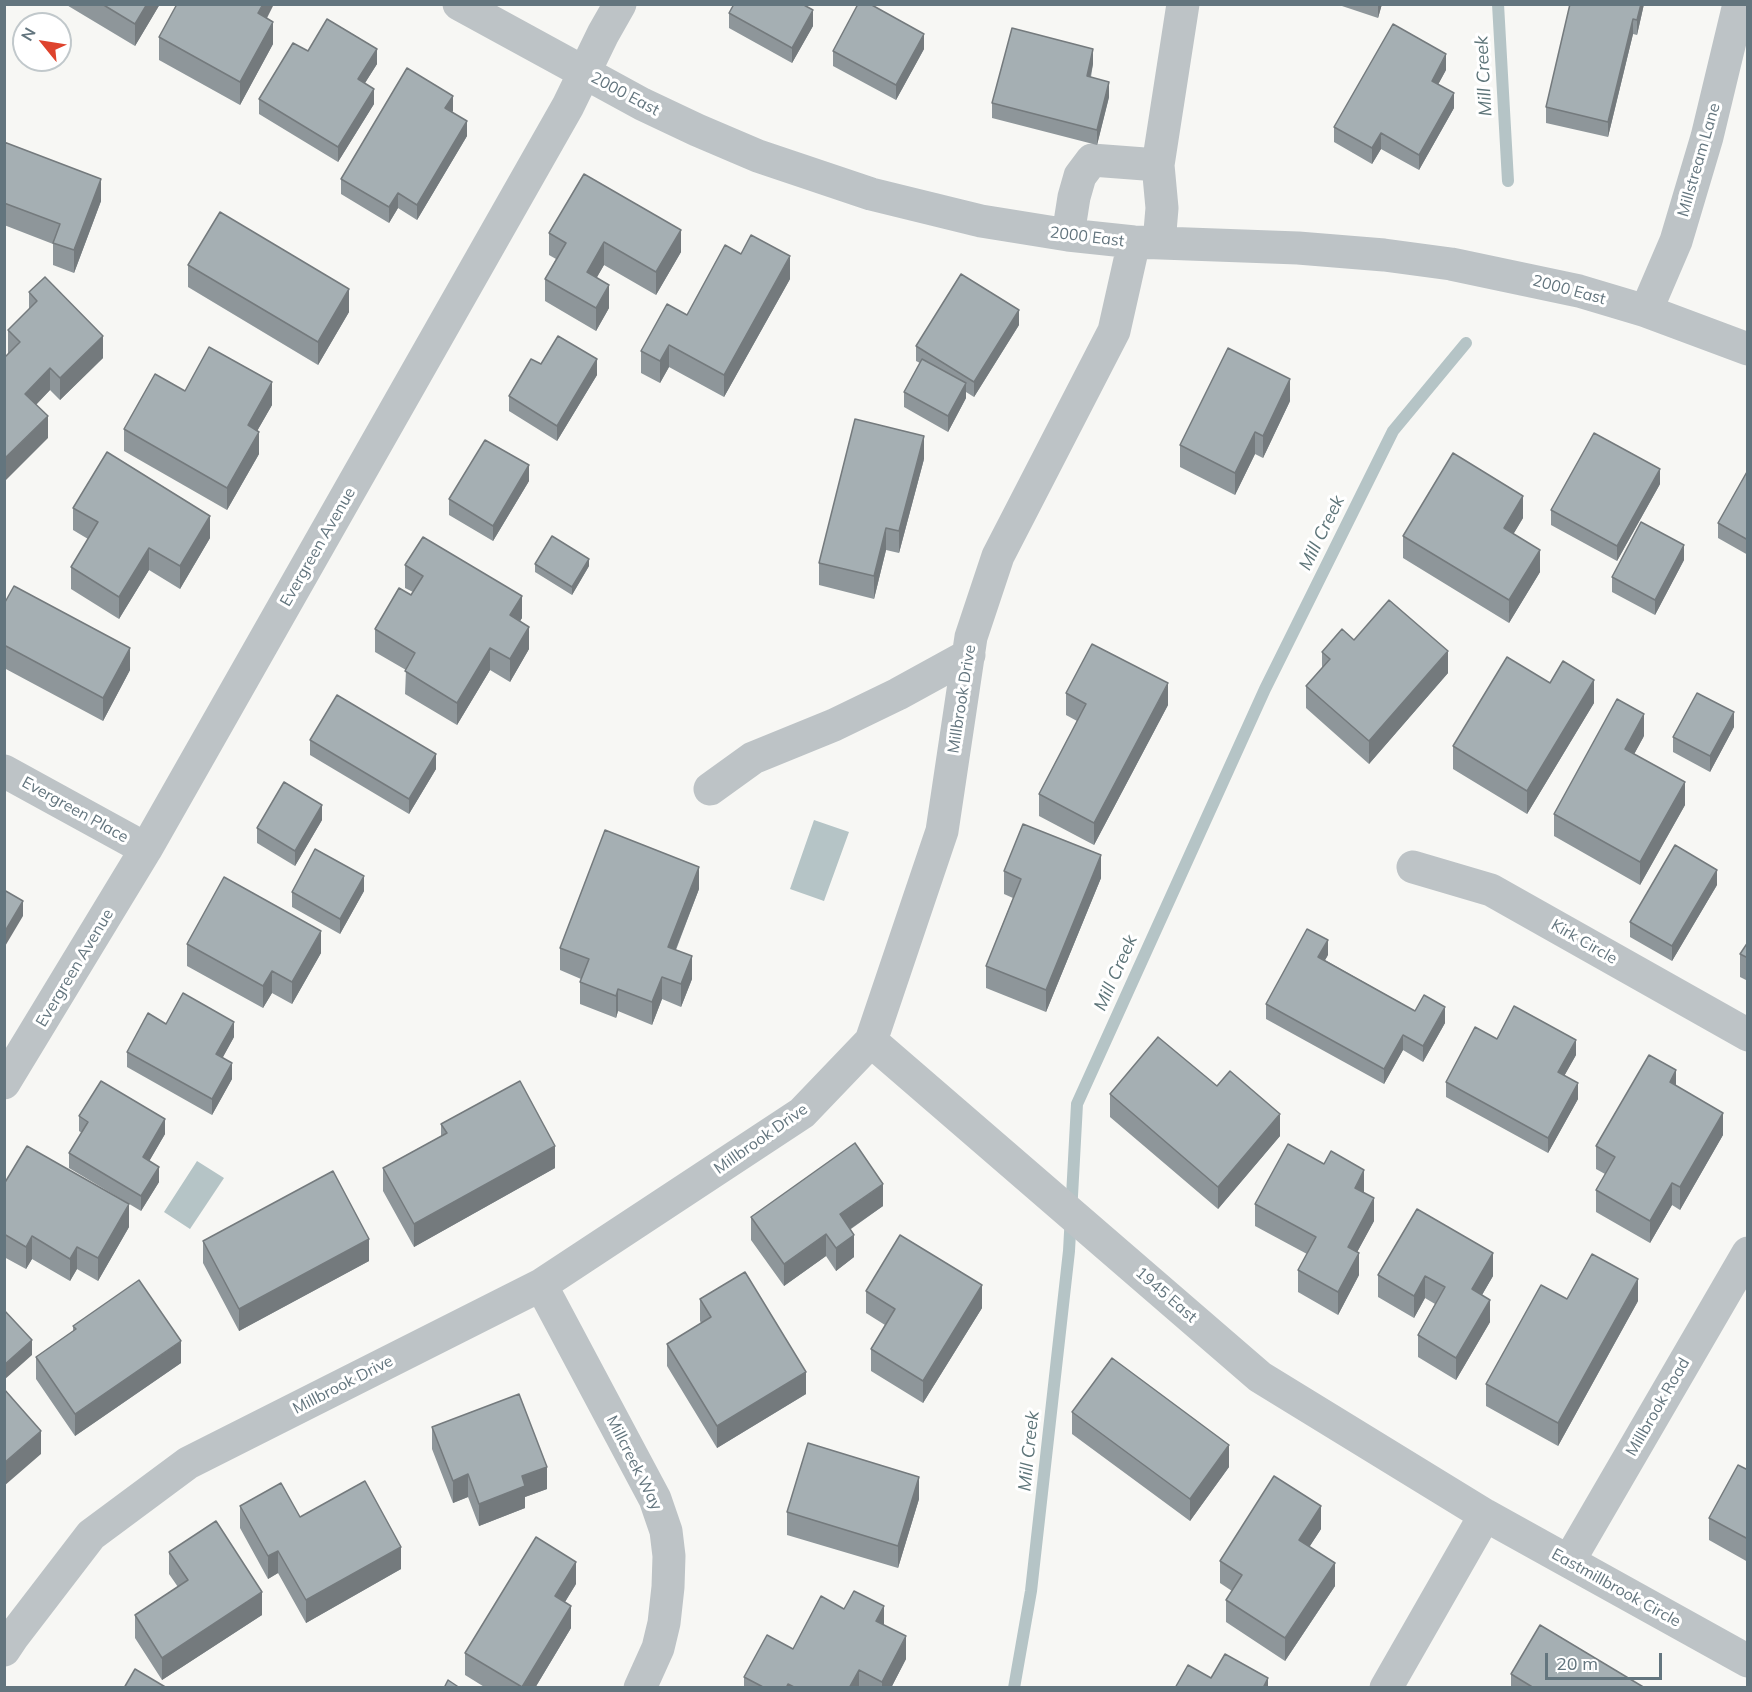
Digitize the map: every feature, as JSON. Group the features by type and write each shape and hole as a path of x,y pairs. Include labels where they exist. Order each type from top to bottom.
{"street":[{"name":"Evergreen Avenue","path":"4,1083 146,849 568,106 620,4"},
{"name":"Millbrook Drive","path":"4,1650 91,1535 188,1463 541,1285 802,1113 871,1041 942,831 971,637 998,556 1114,331 1162,208 1158,165 1183,4"},
{"name":"Millstream Lane","path":"1646,311 1676,241 1707,137 1738,4"},
{"name":"2000 East","path":"471,8 642,104 697,130 758,156 818,177 927,209 1068,236 1147,242 1298,248 1384,255 1451,264 1579,291 1646,311 1748,349"},
{"path":"1068,236 1080,176 1092,160 1158,165"},
{"path":"710,789 753,758 844,720 898,694 969,655"},
{"name":"Evergreen Place","path":"4,771 146,849"},
{"name":"Kirk Circle","path":"1413,867 1491,890 1748,1035"},
{"name":"1945 East","path":"871,1041 1260,1377 1485,1515"},
{"name":"Millbrook Road","path":"1569,1561 1748,1253"},
{"name":"Millcreek Way","path":"541,1285 655,1499 666,1531 669,1556 664,1623 658,1648 640,1688"},
{"path":"1386,1688 1485,1515"},
{"name":"Eastmillbrook Circle","path":"1485,1515 1748,1661"}],"shaded area":[{"path":"814,820 849,832 824,901 790,889"},
{"path":"197,1161 224,1178 190,1229 164,1212"}],"building":[{"path":"102,4 147,4 135,24"},
{"path":"177,4 263,4 258,13 273,22 240,82 159,37"},
{"path":"734,4 802,4 813,10 792,48 729,13"},
{"path":"858,4 870,4 924,34 896,85 833,51"},
{"path":"1570,4 1641,4 1637,20 1633,19 1608,122 1546,107"},
{"path":"327,19 377,49 358,79 374,89 338,147 259,99 293,43 308,51"},
{"path":"1393,24 1446,54 1432,81 1454,93 1419,155 1381,133 1372,148 1334,127"},
{"path":"1012,28 1093,49 1087,76 1109,82 1097,130 992,103"},
{"path":"407,68 453,96 445,108 467,121 417,205 398,193 389,207 341,179"},
{"path":"4,142 101,179 74,250 53,243 60,224 4,203"},
{"path":"584,174 681,230 656,272 604,242 587,272 609,285 596,308 545,279 566,243 549,233"},
{"path":"220,212 349,289 318,342 188,265"},
{"path":"751,235 790,256 724,375 669,345 660,361 641,351 667,304 687,315 725,245 741,254"},
{"path":"961,274 1019,310 974,382 916,346"},
{"path":"45,277 103,336 60,378 50,368 25,394 48,416 4,459 4,358 20,342 8,330 37,301 29,292"},
{"path":"558,336 597,359 557,426 509,396 531,359 541,364"},
{"path":"209,347 272,382 248,425 259,432 227,488 124,429 155,374 185,391"},
{"path":"1228,348 1290,379 1263,436 1255,432 1235,473 1180,445"},
{"path":"922,359 966,383 948,416 904,392"},
{"path":"855,419 924,436 899,531 886,528 874,576 819,563"},
{"path":"1594,433 1660,469 1617,546 1551,510"},
{"path":"485,440 529,465 493,526 449,499"},
{"path":"107,452 210,516 180,566 149,548 119,597 71,567 98,522 73,508"},
{"path":"1453,453 1523,496 1504,528 1540,550 1509,600 1403,536"},
{"path":"1748,470 1748,540 1718,523"},
{"path":"1641,522 1684,545 1655,600 1612,577"},
{"path":"552,536 589,559 572,587 535,564"},
{"path":"423,537 522,596 510,615 529,627 510,659 490,648 457,703 405,671 415,653 375,629 399,588 411,595 423,576 405,565"},
{"path":"14,586 130,648 103,698 4,645 4,604"},
{"path":"1389,600 1448,651 1369,741 1306,686 1330,659 1322,652 1342,629 1354,640"},
{"path":"1092,644 1168,683 1094,823 1039,794 1086,704 1066,693"},
{"path":"1507,657 1550,683 1563,661 1594,680 1527,791 1453,746"},
{"path":"1697,693 1734,712 1710,756 1673,737"},
{"path":"337,695 436,754 409,799 310,740"},
{"path":"1617,699 1644,714 1625,749 1685,782 1640,862 1554,814"},
{"path":"284,782 322,805 295,851 257,828"},
{"path":"1023,824 1101,855 1046,990 986,966 1021,879 1004,871"},
{"path":"605,830 699,867 668,947 692,956 681,984 662,977 652,1002 618,989 616,996 580,982 589,959 560,948"},
{"path":"1675,845 1717,870 1672,946 1630,922"},
{"path":"315,849 364,876 340,919 292,892"},
{"path":"224,877 321,931 292,982 272,971 263,986 187,944"},
{"path":"4,890 23,901 4,933"},
{"path":"1307,929 1328,940 1318,957 1415,1011 1424,995 1445,1007 1423,1046 1403,1035 1384,1069 1266,1004"},
{"path":"1748,942 1748,958 1740,954"},
{"path":"183,993 234,1022 216,1054 232,1063 212,1099 127,1052 148,1013 166,1024"},
{"path":"1514,1006 1576,1040 1558,1072 1578,1083 1548,1138 1446,1082 1475,1027 1497,1039"},
{"path":"1158,1037 1217,1086 1230,1071 1280,1114 1218,1187 1110,1094"},
{"path":"1649,1055 1676,1070 1670,1082 1723,1113 1680,1187 1672,1183 1650,1221 1596,1190 1615,1157 1596,1146"},
{"path":"101,1081 165,1119 143,1157 159,1167 141,1196 69,1153 88,1122 79,1116"},
{"path":"520,1081 555,1146 414,1224 383,1168 447,1133 441,1124"},
{"path":"855,1143 883,1184 840,1214 854,1235 836,1248 826,1234 784,1264 751,1217"},
{"path":"1288,1144 1324,1164 1331,1151 1364,1170 1355,1188 1374,1198 1348,1247 1359,1253 1338,1292 1298,1270 1316,1237 1255,1204"},
{"path":"27,1146 129,1204 98,1258 77,1247 70,1259 32,1236 26,1247 4,1234 4,1184"},
{"path":"333,1171 369,1239 239,1309 203,1241"},
{"path":"1417,1209 1493,1253 1472,1289 1490,1300 1456,1358 1418,1335 1445,1287 1425,1276 1414,1296 1378,1275"},
{"path":"900,1235 982,1285 923,1381 871,1349 895,1309 866,1291"},
{"path":"1592,1254 1638,1279 1558,1423 1486,1384 1541,1285 1567,1299"},
{"path":"745,1272 806,1372 717,1426 667,1344 711,1317 700,1299"},
{"path":"139,1280 181,1341 75,1414 36,1357 76,1329 73,1326"},
{"path":"4,1310 32,1340 4,1365"},
{"path":"1112,1358 1229,1445 1190,1499 1072,1412"},
{"path":"4,1389 41,1431 4,1463"},
{"path":"519,1394 547,1467 522,1476 525,1486 479,1504 468,1474 453,1481 432,1427"},
{"path":"808,1443 919,1477 898,1546 787,1512"},
{"path":"1738,1465 1748,1470 1748,1539 1709,1518"},
{"path":"1274,1476 1321,1506 1299,1540 1335,1563 1285,1638 1226,1600 1242,1575 1220,1561"},
{"path":"365,1481 401,1547 306,1600 278,1551 268,1556 240,1506 281,1483 300,1517"},
{"path":"216,1521 262,1592 162,1658 135,1615 188,1580 169,1552"},
{"path":"536,1537 576,1562 555,1596 571,1606 522,1687 465,1653"},
{"path":"854,1591 884,1606 876,1621 906,1636 882,1682 859,1670 849,1688 796,1688 788,1684 786,1688 765,1688 744,1677 767,1635 793,1649 821,1596 844,1609"},
{"path":"1540,1625 1645,1688 1534,1688 1511,1674"},
{"path":"1225,1654 1268,1678 1263,1688 1175,1688 1188,1665 1211,1678"},
{"path":"135,1669 167,1688 124,1688"},
{"path":"448,1680 460,1688 444,1688"}],"waterway":[{"name":"Mill Creek","path":"1498,4 1508,181"},
{"name":"Mill Creek","path":"1014,1688 1031,1591 1069,1251 1077,1104 1265,689 1393,431 1466,343"}]}
